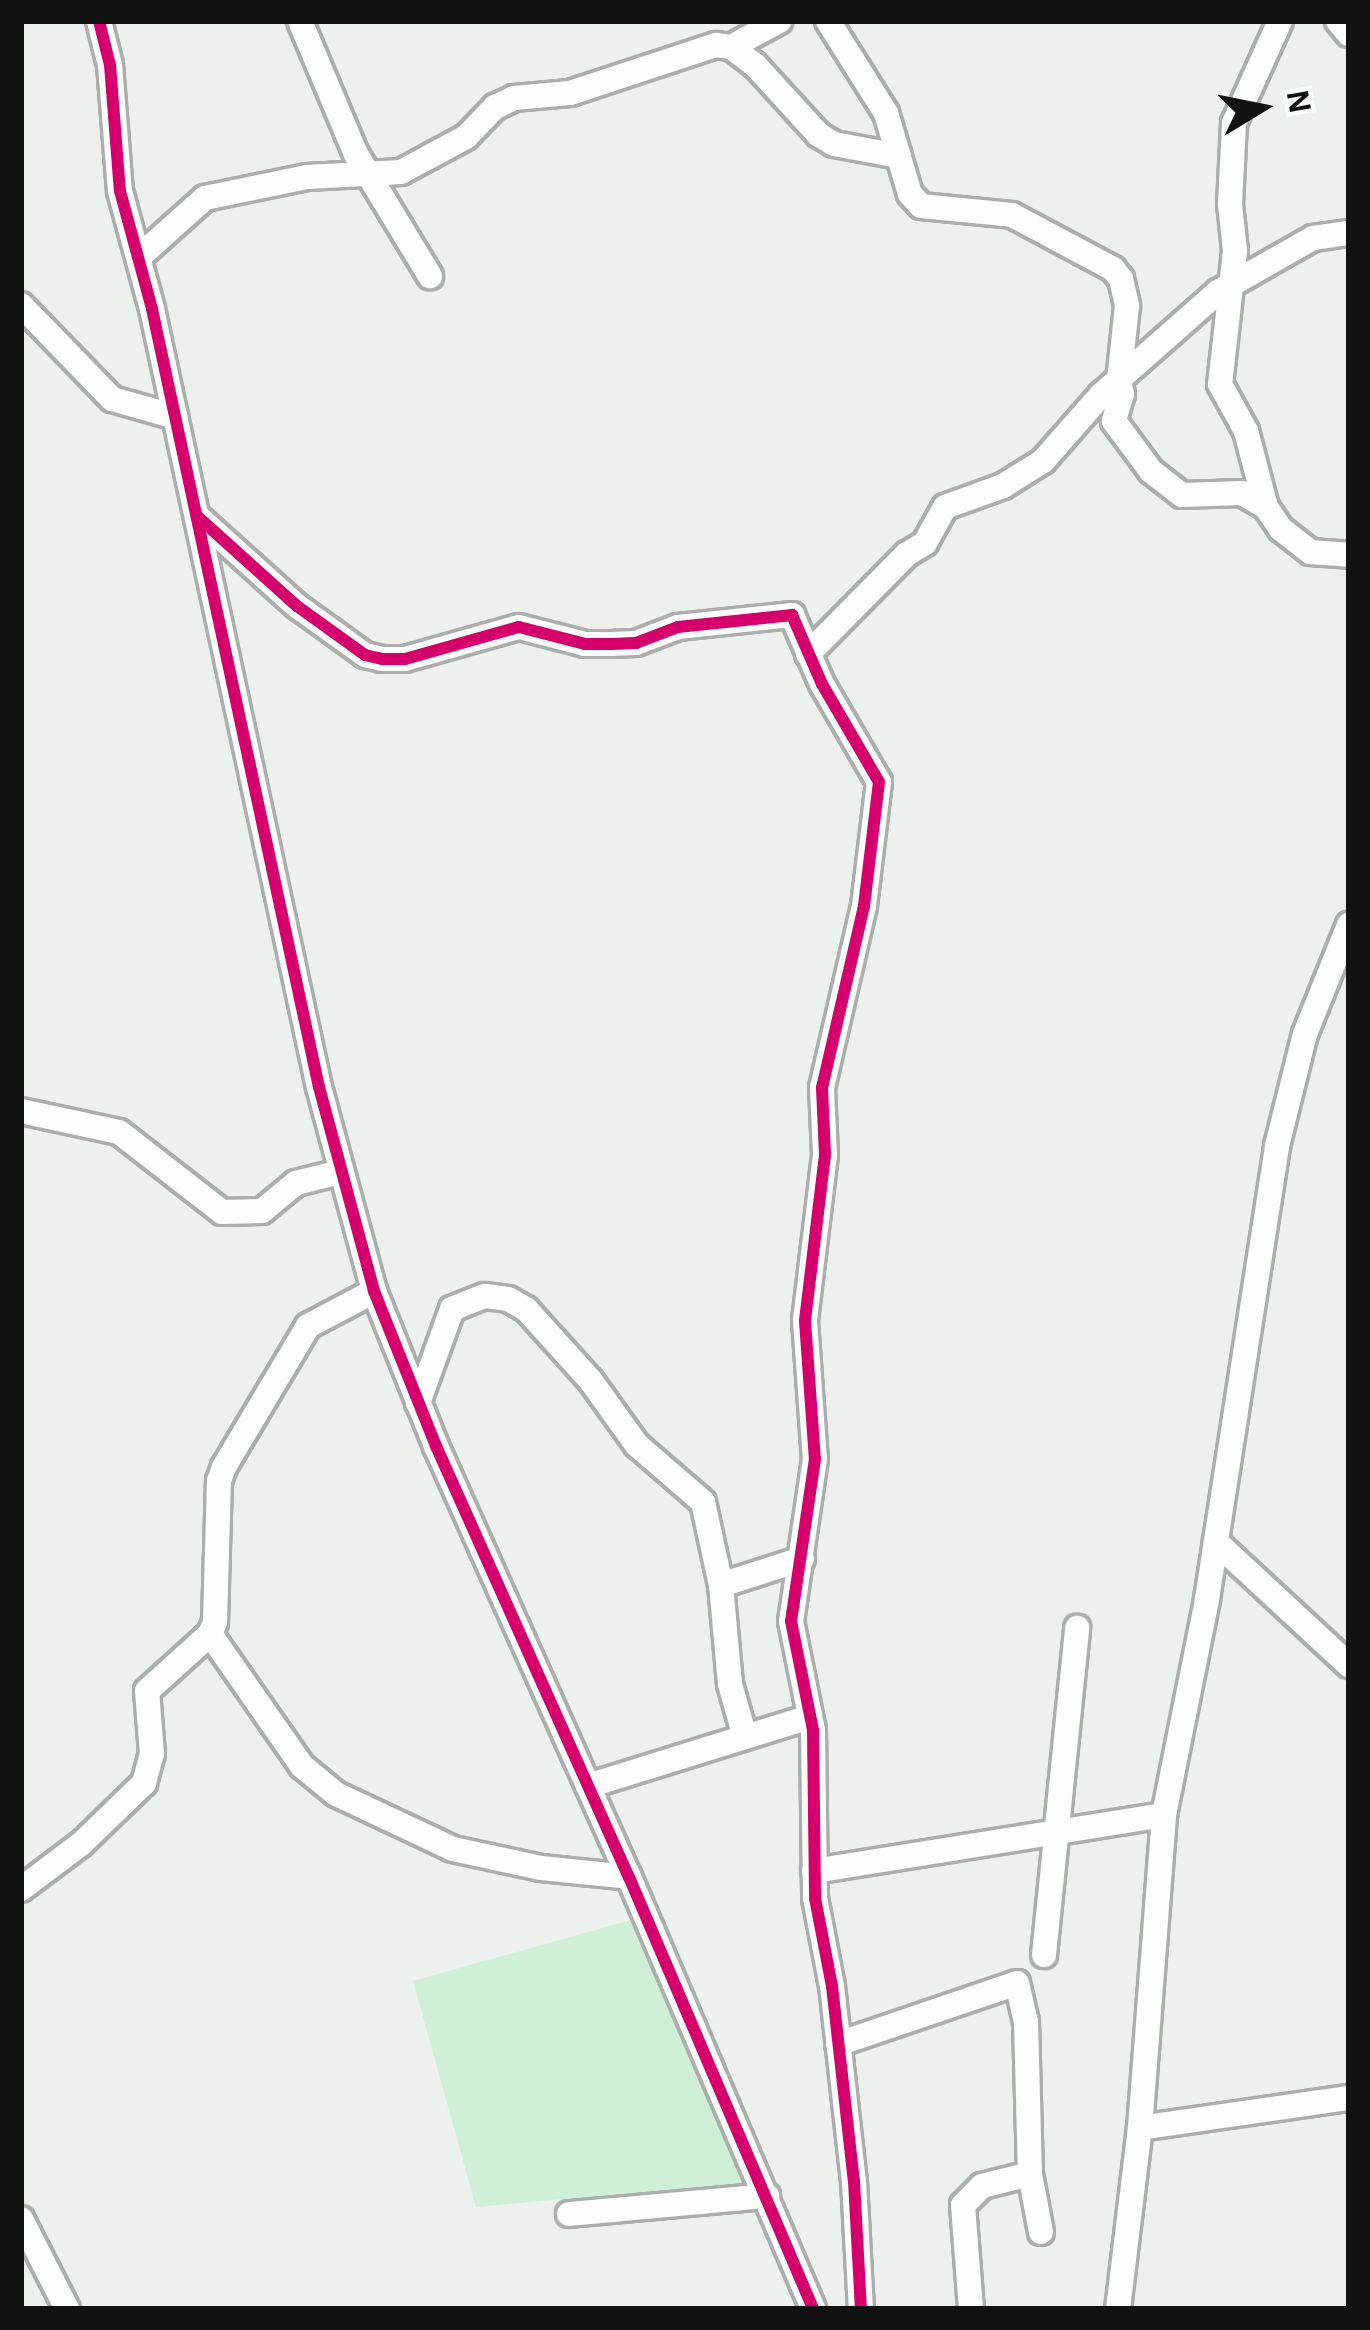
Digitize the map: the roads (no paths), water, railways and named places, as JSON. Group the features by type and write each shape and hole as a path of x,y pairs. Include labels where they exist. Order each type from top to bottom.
{"street":[{"path":"99,21 110,65 120,190 176,417 340,1172 374,1291 418,1403 629,1877 813,2309"},
{"path":"300,21 367,173 430,276"},
{"path":"139,257 164,230 221,193 307,177 420,165 514,98 570,93 683,53 731,47 779,21"},
{"path":"828,21 886,113 910,194 921,206 1012,215 1113,268 1127,307 1119,381 1122,394 1114,421 1151,471 1182,495 1242,493 1266,507 1298,545 1349,555"},
{"path":"1266,507 1246,431 1220,384 1231,284 1234,123 1280,21"},
{"path":"1338,21 1349,34"},
{"path":"731,47 755,64 819,135 834,144 899,156"},
{"path":"808,654 907,554 925,543 945,507 1003,485 1043,461 1119,381 1231,284 1313,238 1349,233"},
{"path":"21,305 112,399 176,417"},
{"path":"198,517 297,606 365,655 382,659 405,659 519,627 585,644 636,643 660,631 785,613 794,618 808,654 879,782 864,906 822,1088 826,1147 805,1321 815,1459 791,1621 810,1718 814,1871 859,2223 861,2309"},
{"path":"1118,2309 1140,2128 1164,1815 1216,1542 1292,1078 1349,925"},
{"path":"21,1111 119,1132 223,1212 262,1210 296,1184 340,1172"},
{"path":"21,1889 81,1844 144,1783 152,1754 147,1691 210,1634 219,1600 219,1481 224,1467 308,1326 374,1291"},
{"path":"418,1403 452,1309 484,1297 516,1302 580,1367 637,1444 703,1502 721,1585 730,1684 745,1737"},
{"path":"1216,1542 1349,1665"},
{"path":"721,1585 802,1559"},
{"path":"1044,1954 1077,1628"},
{"path":"210,1634 302,1766 336,1794 453,1849 541,1868 629,1877"},
{"path":"588,1786 810,1718"},
{"path":"814,1871 1164,1815"},
{"path":"838,2044 1017,1983 1026,2022 1030,2174 1041,2232"},
{"path":"1140,2128 1349,2098"},
{"path":"971,2309 963,2205 982,2186 1030,2174"},
{"path":"569,2214 767,2196"},
{"path":"21,2219 67,2309"}]}
